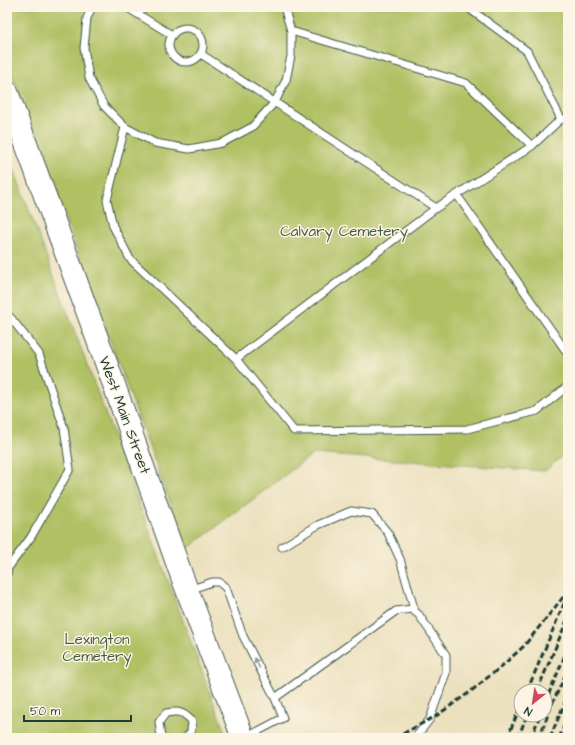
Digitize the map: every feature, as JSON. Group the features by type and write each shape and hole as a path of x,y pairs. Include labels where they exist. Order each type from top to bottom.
{"main road":[{"name":"West Main Street","path":"7,92 112,379 187,591 244,738"}],"lane":[{"path":"92,7 87,18 84,48 90,78 104,106 125,128 155,144 189,149 222,143 252,127 275,102 286,80 291,56 291,31 284,7"},
{"path":"126,7 172,36"},
{"path":"236,359 436,208 532,146 565,119 527,51 467,7"},
{"path":"185,27 196,30 200,34 204,44 201,54 192,61 186,62 175,57 171,53 170,47 172,36 175,32 185,27"},
{"path":"291,31 466,84 532,146"},
{"path":"201,54 436,208"},
{"path":"125,128 107,200 113,226 130,259 236,359 294,431 467,429 537,411 568,386"},
{"path":"457,195 568,354"},
{"path":"7,315 39,354 64,428 70,469 31,537 8,568 7,574"},
{"path":"282,547 318,525 351,512 372,514 388,533 400,559 415,612"},
{"path":"187,591 212,582 219,582 226,588 243,636 275,698 283,718 244,738"},
{"path":"275,698 396,611 412,609 419,615 446,655 446,673 430,719 415,738"},
{"path":"162,738 159,722 166,713 175,711 184,713 192,721 191,732 185,738"}],"green space":[{"name":"Calvary Cemetery","path":"7,7 568,7 568,451 545,471 313,454 187,549 7,61"},
{"name":"Lexington Cemetery","path":"7,151 227,738 7,738"}],"railway":[{"path":"395,738 436,716 470,692 503,665 524,646 568,591"},
{"path":"530,683 566,599"},
{"path":"540,683 568,618"},
{"path":"553,684 568,648"},
{"path":"539,738 552,704 568,670"},
{"path":"550,738 568,695"},
{"path":"559,738 568,717"},
{"path":"507,738 513,723"},
{"path":"518,738 524,723"},
{"path":"531,738 537,723"}]}
